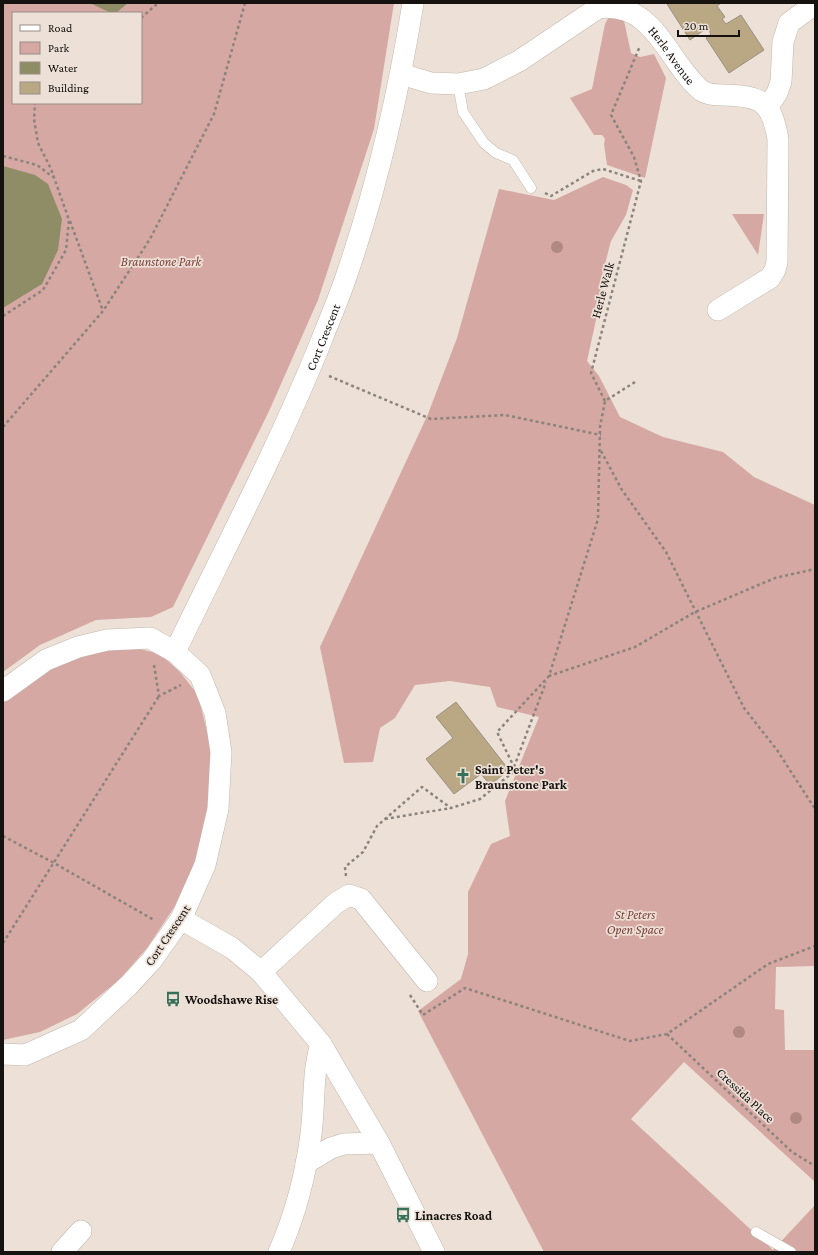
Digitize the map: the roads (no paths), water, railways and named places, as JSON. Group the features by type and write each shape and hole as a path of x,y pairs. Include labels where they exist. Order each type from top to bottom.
{"street":[{"name":"Cort Crescent","path":"175,652 260,480 310,368 346,278 378,175 402,74 413,3"},
{"name":"Herle Avenue","path":"402,74 431,83 458,84 484,80 519,61 592,12 610,4 633,7 651,20 688,78 704,92 757,98 767,108 775,121 778,139 777,262 775,270 770,278 718,310"},
{"path":"767,108 781,82 783,42 789,23 815,4"},
{"name":"Cort Crescent","path":"3,691 46,660 78,647 107,640 150,638 175,652 200,676 215,712 221,752 218,809 205,865 177,925 152,960 129,985 81,1030 25,1055 3,1054"},
{"path":"261,972 336,902 349,895 361,899 427,982"},
{"path":"177,925 232,948 261,972 321,1044 379,1143 434,1252"},
{"path":"279,1252 298,1202 306,1163 311,1134 315,1063 321,1044"},
{"path":"306,1163 331,1148 344,1144 379,1143"},
{"path":"62,1252 81,1231"}],"lane":[{"path":"458,84 463,112 484,143 496,153 512,160 531,188"},
{"path":"756,1232 791,1252"}],"water":[{"path":"90,3 128,3 117,12 109,12"},
{"path":"3,166 35,175 48,184 62,219 58,250 42,284 3,308"}],"place":[{"name":"Saint Peter's Braunstone Park","path":"463,776"},
{"name":"Woodshawe Rise","path":"173,999"},
{"name":"Linacres Road","path":"403,1215"}],"park label":[{"name":"Braunstone Park","path":"161,261"},
{"name":"St Peters Open Space","path":"635,922"}]}
